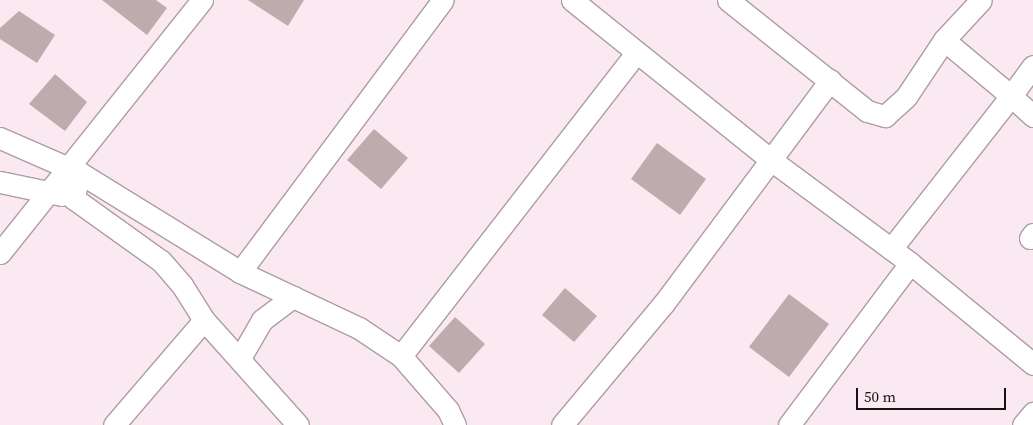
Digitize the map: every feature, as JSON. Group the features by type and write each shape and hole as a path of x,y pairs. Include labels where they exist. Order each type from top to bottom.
{"street":[{"path":"0,253 50,193 75,171 202,0"},
{"path":"240,272 443,0"},
{"path":"572,0 771,160 910,263 1033,364"},
{"path":"728,0 867,111 886,116 906,97 944,40 981,0"},
{"path":"944,40 1033,116"},
{"path":"401,356 636,53"},
{"path":"891,249 1033,66"},
{"path":"562,425 664,303 830,80"},
{"path":"0,138 75,171 240,272 359,328 401,356 448,410 455,425"},
{"path":"72,198 75,171"},
{"path":"0,182 72,198 160,261 182,285 204,320 298,425"},
{"path":"789,425 910,263"},
{"path":"240,358 262,320 293,297"},
{"path":"114,425 204,320"},
{"path":"1023,425 1033,412"}],"building":[{"path":"102,0 156,0 167,8 147,35"},
{"path":"248,0 304,0 288,26"},
{"path":"19,11 55,35 37,63 0,39 0,28"},
{"path":"55,74 87,102 65,131 29,104"},
{"path":"374,129 408,158 381,189 347,160"},
{"path":"657,143 706,179 680,215 631,179"},
{"path":"565,288 597,316 574,342 542,315"},
{"path":"789,294 829,324 789,377 749,347"},
{"path":"455,317 485,344 459,373 429,346"}]}
